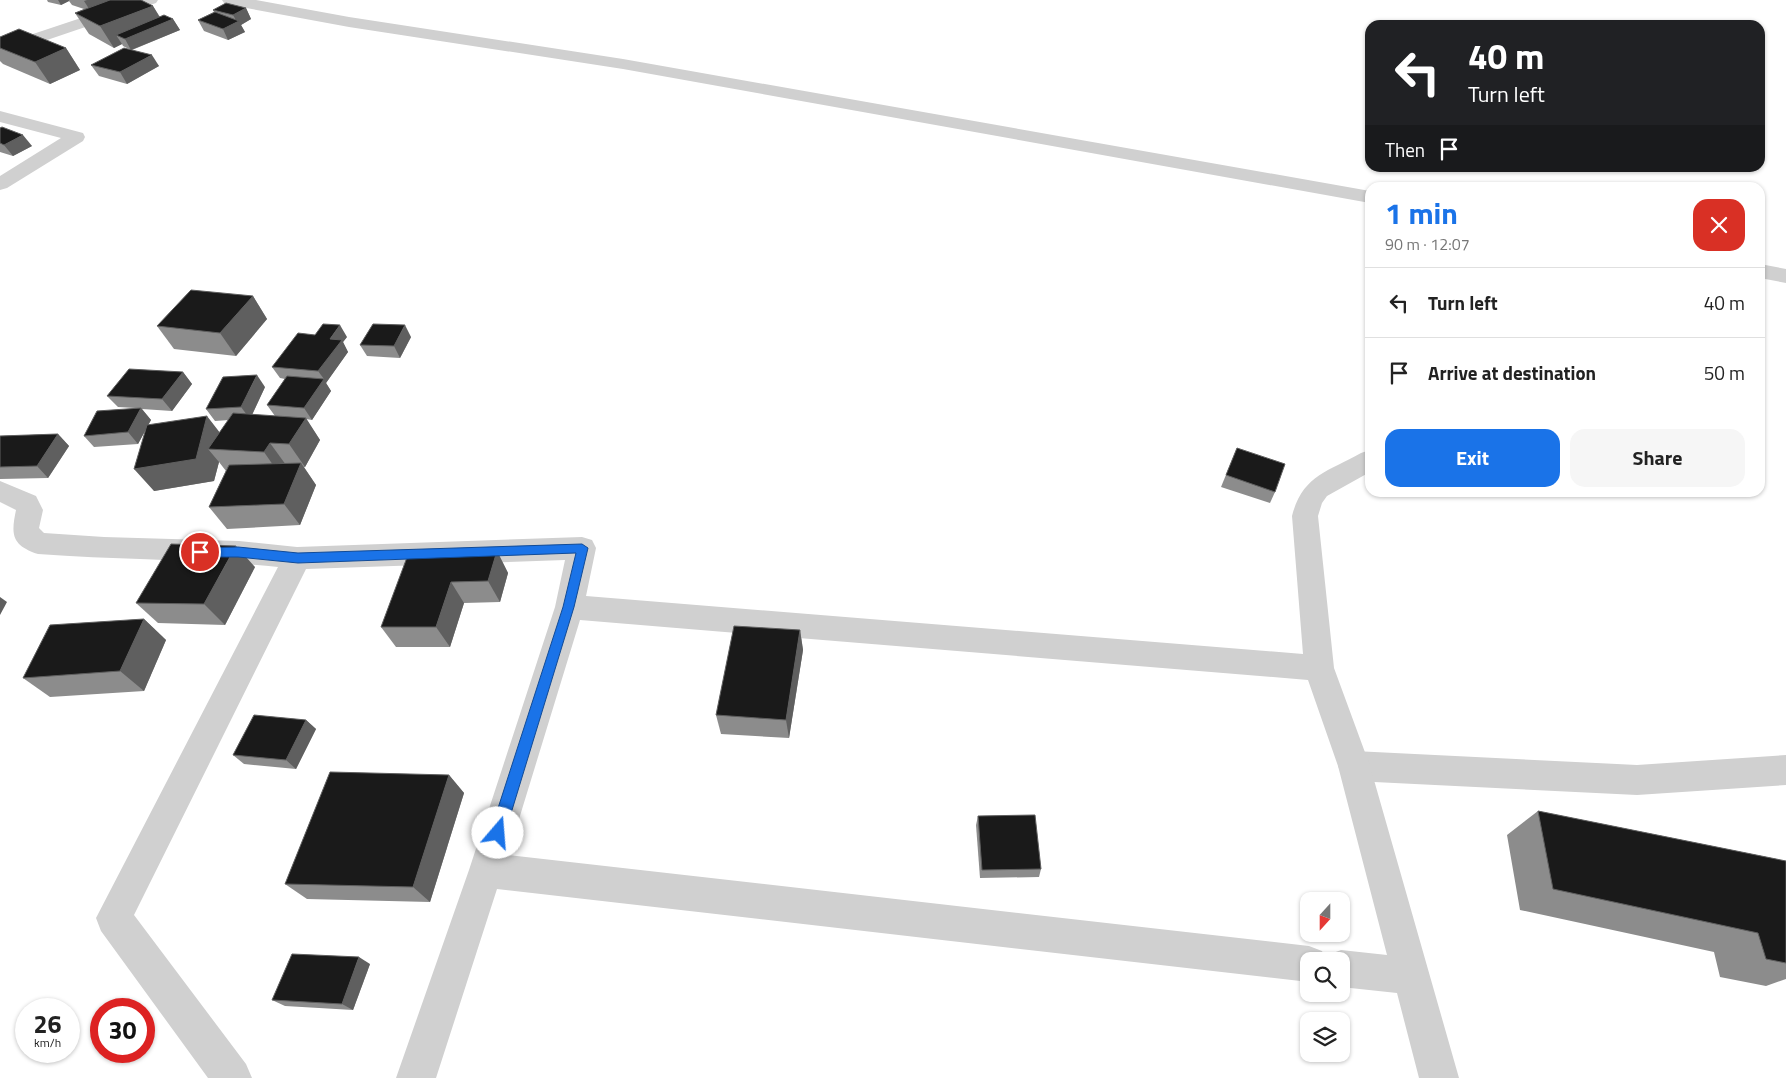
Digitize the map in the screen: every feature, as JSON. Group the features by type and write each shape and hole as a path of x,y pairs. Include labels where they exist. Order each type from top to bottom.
{"street":[{"path":"0,52 150,0"},
{"path":"230,0 349,22 623,64 1365,196"},
{"path":"0,116 76,137 0,184"},
{"path":"1765,273 1786,276"},
{"path":"1365,463 1318,488 1309,500 1305,516 1319,668 1354,766 1439,1078"},
{"path":"0,491 26,503 30,510 25,528 28,536 38,544 238,552 298,558 582,548 568,607 486,870 416,1078"},
{"path":"232,1078 114,918 298,558"},
{"path":"568,607 1319,668"},
{"path":"1354,766 1637,780 1786,770"},
{"path":"486,870 1300,963"},
{"path":"1350,969 1412,976"}],"building":[{"path":"110,0 141,0 153,6 100,26 75,13"},
{"path":"226,3 246,8 233,15 213,10"},
{"path":"215,12 239,21 223,29 198,20"},
{"path":"164,15 173,19 125,39 116,35"},
{"path":"19,29 66,48 35,62 0,48 0,37"},
{"path":"124,48 152,55 120,72 91,65"},
{"path":"2,127 23,135 4,145 0,143 0,128"},
{"path":"191,290 253,296 220,333 157,326"},
{"path":"323,324 340,325 330,339 342,340 318,371 272,367 298,333 315,335"},
{"path":"373,324 405,325 394,346 360,345"},
{"path":"129,369 183,372 162,399 107,396"},
{"path":"257,375 241,407 206,409 223,377"},
{"path":"287,376 324,379 304,408 267,405"},
{"path":"141,408 128,432 84,436 97,411"},
{"path":"233,413 306,418 289,444 270,443 264,452 208,449"},
{"path":"207,416 196,459 134,469 147,425"},
{"path":"58,434 37,466 0,467 0,436"},
{"path":"1237,448 1285,464 1275,492 1226,475"},
{"path":"301,463 284,504 209,507 229,465"},
{"path":"171,544 236,546 204,604 136,603"},
{"path":"497,551 488,581 451,582 436,627 381,627 409,552"},
{"path":"144,619 120,671 23,678 50,625"},
{"path":"734,626 800,630 786,720 716,715"},
{"path":"254,715 306,720 286,760 233,755"},
{"path":"330,772 449,775 413,887 285,884"},
{"path":"1538,811 1786,861 1786,963 1766,959 1758,933 1553,889"},
{"path":"1035,815 1041,869 982,870 978,816"},
{"path":"292,954 359,957 342,1004 272,1000"}],"route":[{"path":"200,552 238,552 298,558 582,548 568,607 498,833"}]}
